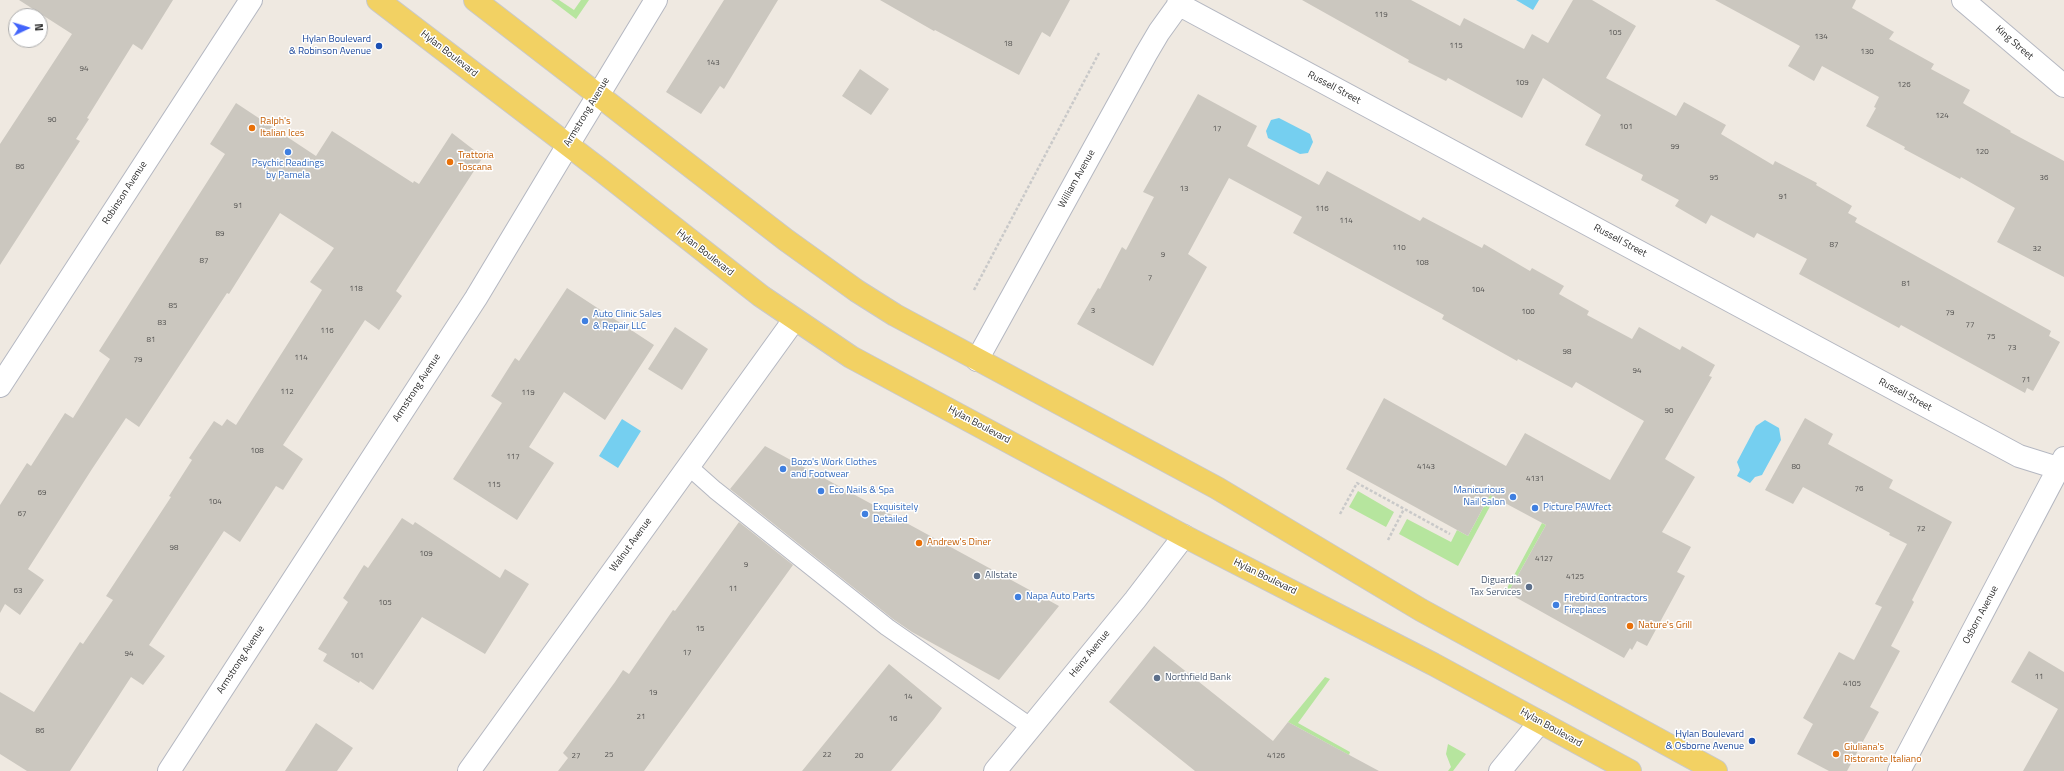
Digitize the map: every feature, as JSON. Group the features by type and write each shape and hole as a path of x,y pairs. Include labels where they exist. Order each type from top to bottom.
{"main road":[{"name":"Hylan Boulevard","path":"378,0 568,145 705,254 794,320 845,353 1184,536 1312,600 1630,771"},
{"path":"475,0 786,240 857,291 894,315 1217,488 1421,610 1716,771"}],"street":[{"name":"Robinson Avenue","path":"0,386 251,0"},
{"name":"Armstrong Avenue","path":"169,771 476,298 597,94 656,0"},
{"name":"King Street","path":"1963,0 2064,86"},
{"name":"William Avenue","path":"977,360 1146,54 1180,2"},
{"name":"Russell Street","path":"1180,2 2019,456 2062,466"},
{"name":"Walnut Avenue","path":"469,771 794,320"},
{"name":"Osborn Avenue","path":"1899,771 2062,466"},
{"name":"Heinz Avenue","path":"994,771 1135,600 1184,536"},
{"path":"1500,771 1540,722"}],"lane":[{"path":"688,466 715,490 887,627 1030,727"}],"path":[{"path":"974,290 1099,53"},
{"path":"1340,514 1358,483 1450,534"},
{"path":"1388,540 1404,509"}],"green space":[{"path":"551,0 559,0 574,10 581,0 589,0 576,19"},
{"path":"1358,491 1394,512 1386,527 1349,507"},
{"path":"1490,495 1495,497 1458,566 1399,534 1407,519 1451,542 1457,530 1468,536"},
{"path":"1542,523 1546,525 1508,593 1505,592"},
{"path":"1325,677 1330,679 1298,723 1350,752 1349,755 1288,722"},
{"path":"1448,744 1466,754 1453,771 1448,771 1451,767 1446,754"}],"water":[{"path":"1516,0 1539,0 1533,10"},
{"path":"1279,118 1310,134 1313,142 1308,153 1300,154 1268,138 1266,131 1271,120"},
{"path":"622,419 641,431 618,468 599,456"},
{"path":"1765,420 1779,428 1781,440 1762,475 1755,477 1750,483 1737,476 1740,470 1737,462 1756,426"}],"building":[{"path":"19,0 173,0 142,50 133,44 87,118 89,119 76,139 80,141 0,265 0,144 72,34 48,19 48,8 31,8"},
{"path":"724,0 778,0 724,89 720,86 701,114 666,92"},
{"path":"880,0 1070,0 1050,37 1042,32 1019,75 935,30 934,31"},
{"path":"1302,0 1411,0 1460,26 1464,18 1524,49 1532,34 1548,43 1573,0 1592,0 1636,26 1606,78 1676,116 1684,102 1726,125 1721,134 1773,165 1775,161 1817,183 1816,185 1852,206 1848,213 1857,218 1855,222 2051,331 2049,336 2060,342 2033,391 2027,388 2025,393 1901,325 1899,328 1799,274 1807,259 1757,233 1754,238 1711,215 1706,224 1675,206 1679,200 1641,180 1643,175 1585,145 1601,115 1543,78 1522,118 1448,78 1446,81 1408,62 1409,60"},
{"path":"1715,0 1856,0 1852,8 1894,32 1889,39 1934,64 1931,69 1970,90 1963,103 2011,131 2010,132 2064,161 2064,277 1997,242 2015,208 1961,177 1960,179 1904,149 1905,147 1866,126 1876,108 1874,107 1879,97 1822,66 1814,81 1788,66 1800,46"},
{"path":"860,69 889,89 871,115 842,96"},
{"path":"1198,94 1257,126 1247,146 1319,185 1327,171 1420,221 1423,217 1482,248 1484,244 1530,271 1532,268 1564,286 1559,294 1589,311 1587,315 1632,339 1639,327 1680,350 1682,346 1715,365 1709,376 1712,377 1665,459 1695,477 1662,532 1691,547 1677,572 1685,576 1647,646 1637,641 1632,650 1630,648 1624,658 1508,593 1546,525 1490,495 1468,536 1346,469 1384,398 1506,466 1525,433 1610,480 1644,421 1576,382 1572,388 1518,359 1517,361 1442,319 1444,315 1293,233 1302,217 1229,178 1188,254 1207,267 1153,366 1077,324 1098,288 1100,289 1122,247 1126,250 1154,197 1143,192"},
{"path":"236,103 316,156 332,131 413,183 414,181 419,184 452,133 483,157 396,291 402,296 379,330 365,320 283,445 303,459 283,490 276,486 240,542 224,531 149,645 165,656 143,685 131,677 70,771 27,771 0,754 0,692 34,712 80,642 83,644 113,600 106,596 171,497 169,496 192,460 189,458 214,421 222,426 227,419 236,425 322,290 310,282 334,248 280,213 229,294 227,293 139,427 126,418 92,469 28,569 44,580 20,615 5,604 0,613 0,505 27,463 31,466 65,413 73,418 110,359 99,351 225,154 210,144"},
{"path":"567,288 654,345 605,420 564,392 529,447 554,463 517,520 453,479 502,403 491,396 515,358 519,361"},
{"path":"675,327 708,349 682,390 648,369"},
{"path":"1805,418 1833,434 1828,444 1893,480 1889,488 1952,522 1912,600 1914,602 1891,646 1900,651 1870,707 1879,712 1847,771 1829,771 1797,754 1813,724 1803,718 1839,652 1854,660 1882,607 1875,604 1907,544 1889,535 1890,533 1803,487 1793,504 1765,490"},
{"path":"765,446 1059,606 999,680 912,632 893,619 730,489"},
{"path":"402,518 413,525 415,522 500,578 505,569 529,584 485,654 422,617 373,690 360,681 359,683 323,661 327,654 318,649 348,602 343,598 364,565 368,568"},
{"path":"739,522 793,565 644,771 558,771 568,758 563,753 623,670 629,674 673,610 675,611"},
{"path":"1154,646 1273,741 1288,722 1379,771 1195,771 1109,702"},
{"path":"2029,651 2064,672 2064,771 2023,771 2058,709 2011,682"},
{"path":"889,664 942,708 934,719 891,771 802,771"},
{"path":"316,723 353,748 337,771 285,771"}],"place":[{"name":"Hylan Boulevard & Robinson Avenue","path":"379,46"},
{"name":"Ralph's Italian Ices","path":"252,128"},
{"name":"Psychic Readings by Pamela","path":"288,152"},
{"name":"Trattoria Toscana","path":"450,162"},
{"name":"Auto Clinic Sales & Repair LLC","path":"585,321"},
{"name":"Bozo's Work Clothes and Footwear","path":"783,469"},
{"name":"Eco Nails & Spa","path":"821,491"},
{"name":"Manicurious Nail Salon","path":"1513,497"},
{"name":"Picture PAWfect","path":"1535,508"},
{"name":"Exquisitely Detailed","path":"865,514"},
{"name":"Andrew's Diner","path":"919,543"},
{"name":"Allstate","path":"977,576"},
{"name":"Diguardia Tax Services","path":"1529,587"},
{"name":"Napa Auto Parts","path":"1018,597"},
{"name":"Firebird Contractors Fireplaces","path":"1556,605"},
{"name":"Nature's Grill","path":"1630,626"},
{"name":"Northfield Bank","path":"1157,678"},
{"name":"Hylan Boulevard & Osborne Avenue","path":"1752,741"},
{"name":"Giuliana's Ristorante Italiano","path":"1836,754"}]}
